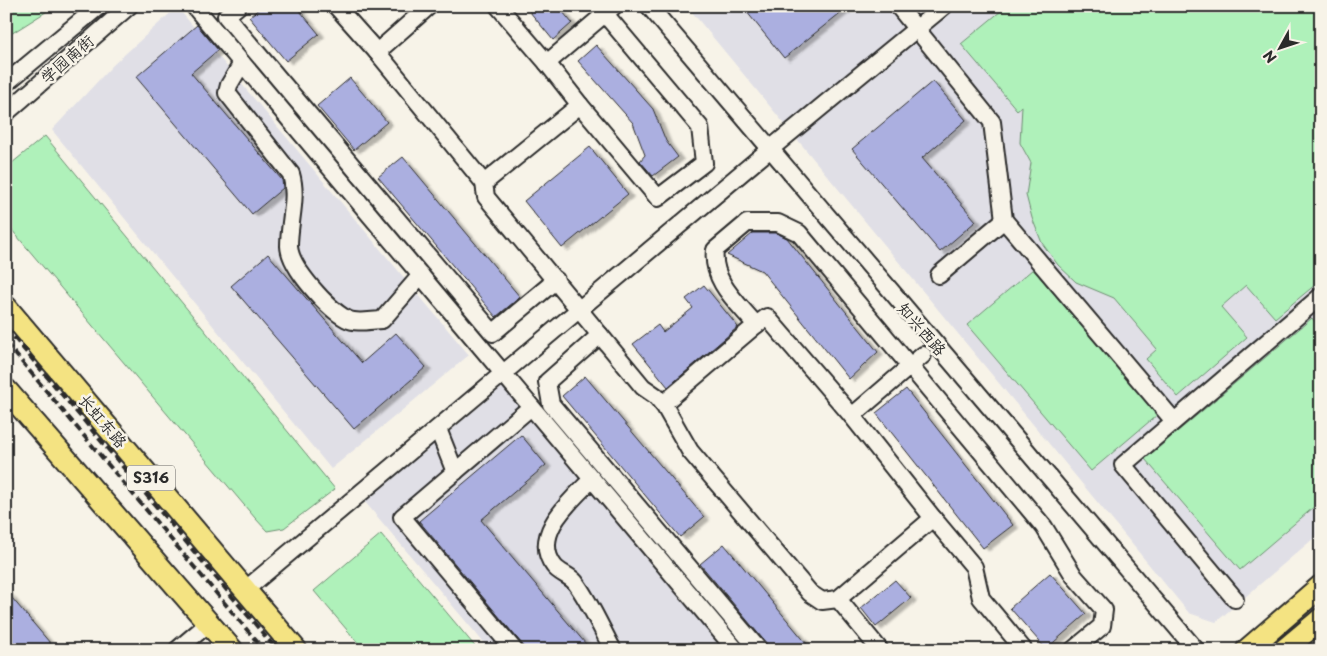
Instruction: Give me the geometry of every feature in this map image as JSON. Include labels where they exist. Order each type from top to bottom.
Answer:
[{"type":"main road","name":"长虹东路","points":[[6,307],[296,650]]},
{"type":"main road","points":[[6,390],[232,650]]},
{"type":"main road","points":[[1247,650],[1321,586]]},
{"type":"main road","points":[[1284,650],[1321,618]]},
{"type":"street","name":"学园南街","points":[[6,83],[99,6]]},
{"type":"street","name":"学园南街","points":[[6,112],[129,6]]},
{"type":"street","points":[[194,6],[736,650]]},
{"type":"street","points":[[238,6],[226,16],[493,333],[556,280]]},
{"type":"street","points":[[336,6],[377,52],[484,183],[486,197],[643,388],[663,404],[690,451],[810,593],[822,601],[838,599],[933,518]]},
{"type":"street","points":[[377,52],[429,6]]},
{"type":"street","points":[[498,6],[547,62],[580,105],[658,198],[704,163],[700,127],[609,9],[547,62]]},
{"type":"street","name":"知兴西路","points":[[649,6],[768,150],[1196,650]]},
{"type":"street","points":[[898,6],[992,122],[1004,220],[1174,421]]},
{"type":"street","points":[[245,590],[768,150],[944,6]]},
{"type":"street","points":[[242,63],[229,85],[227,93],[291,174],[294,185],[289,248],[292,262],[329,307],[349,321],[382,320],[421,275]]},
{"type":"street","points":[[484,183],[580,105]]},
{"type":"street","points":[[940,275],[1004,220]]},
{"type":"street","points":[[756,325],[719,280],[713,263],[715,250],[747,223],[778,223],[798,233],[1044,527],[1074,576],[1104,610],[1102,626],[1073,650]]},
{"type":"street","points":[[1235,599],[1123,465],[1321,296]]},
{"type":"street","points":[[663,404],[767,317],[852,416],[974,567],[981,598],[1024,650]]},
{"type":"street","points":[[600,335],[547,382],[551,404],[759,650]]},
{"type":"street","points":[[852,416],[923,355]]},
{"type":"street","points":[[514,650],[402,517],[531,407]]},
{"type":"street","points":[[438,429],[455,472]]},
{"type":"street","points":[[592,479],[567,504],[549,529],[546,552],[554,567],[574,581],[613,650]]},
{"type":"street","points":[[838,599],[880,650]]},
{"type":"street","points":[[177,650],[209,623]]},
{"type":"shaded area","points":[[687,6],[1321,6],[1321,532],[1216,622],[1189,613]]},
{"type":"shaded area","points":[[177,7],[469,355],[331,469],[52,130],[113,65]]},
{"type":"shaded area","points":[[513,378],[738,650],[490,650],[365,502]]},
{"type":"green space","points":[[6,6],[47,6],[49,10],[6,37]]},
{"type":"green space","points":[[1007,6],[1321,6],[1321,280],[1275,318],[1246,285],[1221,307],[1247,337],[1178,397],[1146,359],[1157,349],[1114,298],[1076,282],[1058,265],[1042,243],[1032,218],[1026,195],[1031,163],[1020,143],[1022,106],[1017,110],[961,44]]},
{"type":"green space","points":[[45,136],[335,489],[284,528],[267,531],[255,518],[6,223],[6,168]]},
{"type":"green space","points":[[1033,269],[1157,415],[1091,471],[967,325]]},
{"type":"green space","points":[[1312,318],[1321,329],[1321,501],[1240,570],[1145,459]]},
{"type":"green space","points":[[381,534],[478,650],[364,650],[314,591]]},
{"type":"building","points":[[262,6],[296,6],[319,34],[286,61],[249,17]]},
{"type":"building","points":[[525,6],[558,6],[572,23],[553,40]]},
{"type":"building","points":[[742,6],[849,6],[784,58]]},
{"type":"building","points":[[197,25],[218,50],[191,73],[282,180],[283,188],[252,214],[136,77]]},
{"type":"building","points":[[596,45],[653,109],[666,141],[678,157],[653,176],[640,161],[645,155],[633,123],[578,61]]},
{"type":"building","points":[[350,78],[387,122],[354,150],[317,106]]},
{"type":"building","points":[[933,81],[966,120],[922,158],[976,221],[940,252],[852,149]]},
{"type":"building","points":[[590,147],[628,194],[562,248],[524,201]]},
{"type":"building","points":[[403,157],[520,297],[496,317],[378,177]]},
{"type":"building","points":[[753,233],[776,233],[787,238],[878,352],[849,379],[762,271],[727,255]]},
{"type":"building","points":[[268,254],[362,363],[396,333],[426,367],[354,429],[231,286]]},
{"type":"building","points":[[704,285],[738,327],[668,387],[633,344],[658,325],[663,332],[693,308],[686,299]]},
{"type":"building","points":[[585,376],[704,517],[680,537],[562,396]]},
{"type":"building","points":[[906,389],[1013,525],[983,548],[876,413]]},
{"type":"building","points":[[521,435],[546,465],[481,520],[591,650],[527,650],[419,521]]},
{"type":"building","points":[[724,544],[812,650],[772,650],[700,564]]},
{"type":"building","points":[[1050,573],[1086,614],[1046,649],[1010,608]]},
{"type":"building","points":[[895,580],[911,598],[876,627],[861,608]]},
{"type":"building","points":[[6,591],[56,650],[6,650]]},
{"type":"railway","points":[[6,328],[277,650]]},
{"type":"railway","points":[[6,343],[264,650]]}]
